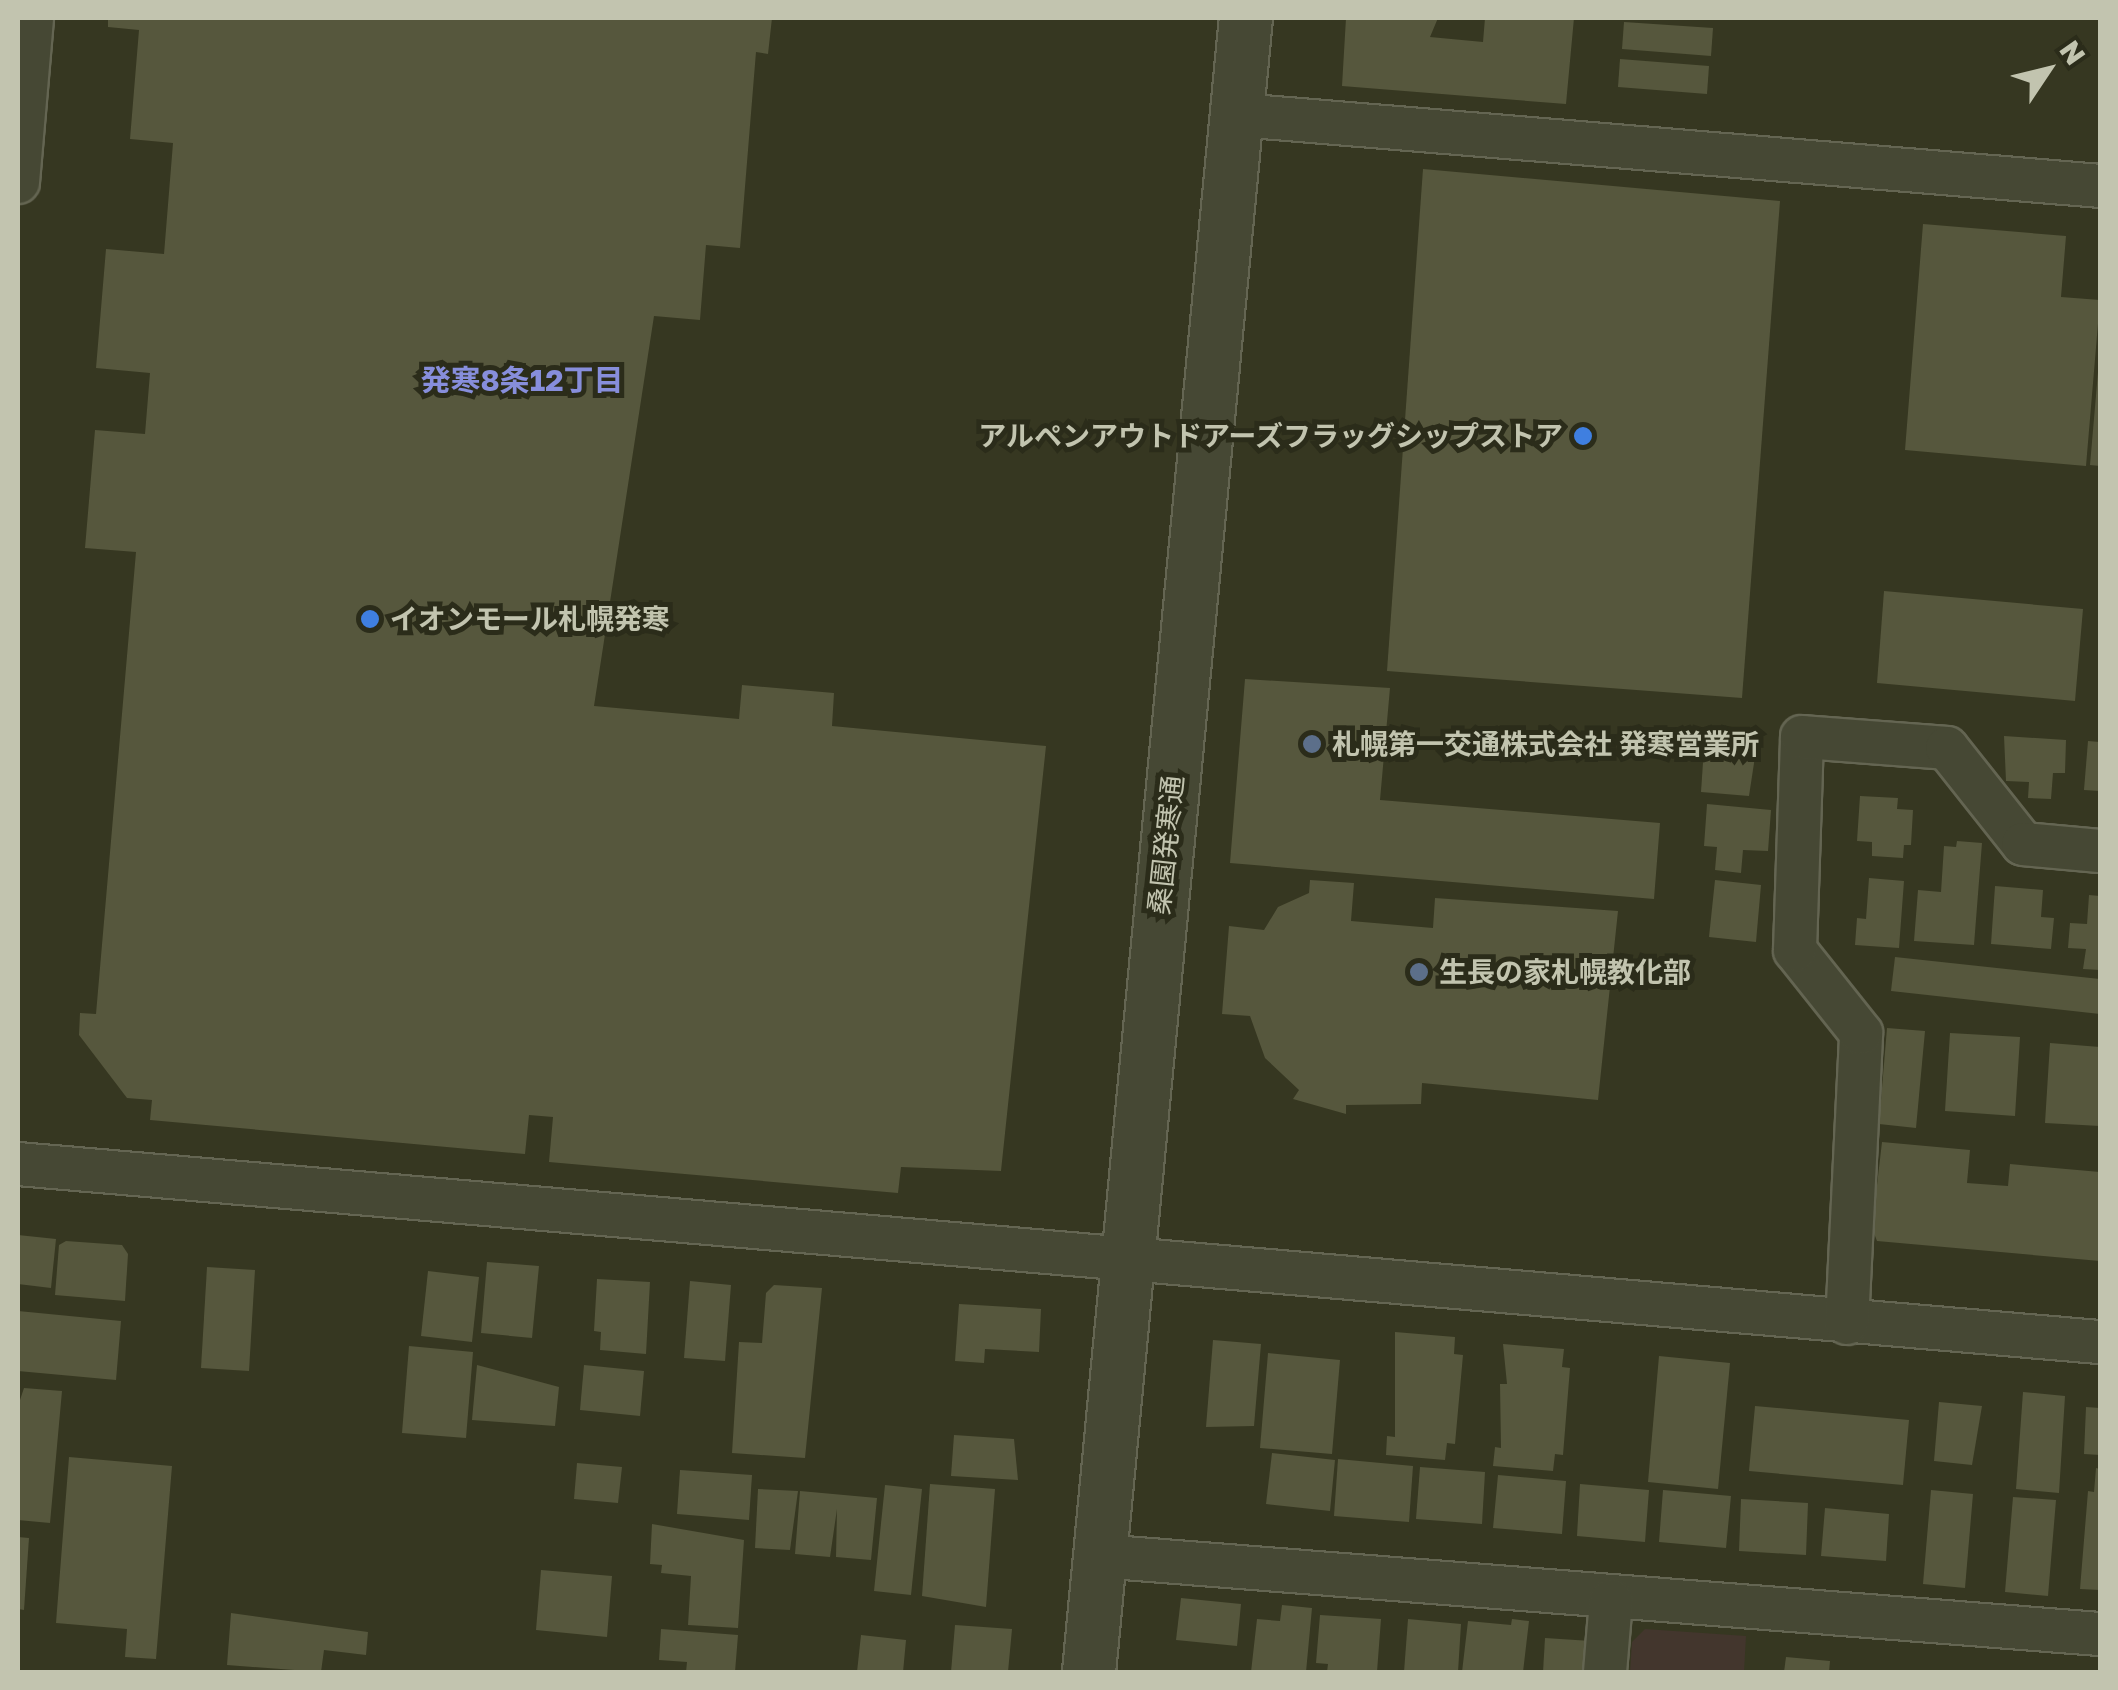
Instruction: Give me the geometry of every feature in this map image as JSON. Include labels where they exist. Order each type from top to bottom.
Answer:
[{"type":"street","points":[[18,182],[32,18]]},
{"type":"street","name":"桑園発寒通","points":[[1089,1672],[1240,114],[1246,18]]},
{"type":"street","points":[[1240,114],[2100,186]]},
{"type":"street","points":[[1847,1322],[1861,1033],[1794,950],[1802,737],[1947,748],[2023,844],[2100,851]]},
{"type":"street","points":[[18,1164],[2100,1342]]},
{"type":"street","points":[[1099,1556],[1611,1600],[2100,1634]]},
{"type":"street","points":[[1606,1672],[1611,1600]]},
{"type":"shaded area","points":[[1645,1629],[1746,1636],[1744,1672],[1630,1672],[1632,1642]]},
{"type":"building","name":"イオンモール札幌発寒","points":[[108,18],[772,18],[768,54],[756,52],[740,248],[706,245],[700,320],[654,316],[594,706],[739,719],[742,685],[834,693],[832,726],[1046,746],[1001,1171],[901,1167],[898,1193],[549,1162],[553,1117],[529,1115],[525,1154],[150,1120],[152,1100],[127,1098],[79,1035],[80,1013],[96,1014],[136,552],[85,548],[95,430],[145,434],[150,373],[96,368],[106,249],[164,254],[173,143],[130,139],[139,30],[108,27]]},
{"type":"building","points":[[1346,18],[1438,18],[1430,37],[1483,42],[1485,18],[1574,18],[1566,104],[1342,86]]},
{"type":"building","points":[[1624,22],[1713,28],[1711,56],[1622,49]]},
{"type":"building","points":[[1620,59],[1709,66],[1707,94],[1618,87]]},
{"type":"building","name":"アルペンアウトドアーズフラッグシップストア","points":[[1423,169],[1780,201],[1742,698],[1387,671]]},
{"type":"building","points":[[1923,224],[2066,236],[2061,297],[2100,300],[2086,466],[1905,450]]},
{"type":"building","points":[[2100,372],[2100,466],[2090,465]]},
{"type":"building","points":[[1884,591],[2083,609],[2075,701],[1877,683]]},
{"type":"building","name":"札幌第一交通株式会社 発寒営業所","points":[[1245,679],[1390,688],[1380,800],[1660,823],[1654,899],[1230,863]]},
{"type":"building","points":[[1705,733],[1758,737],[1749,796],[1701,792]]},
{"type":"building","points":[[2004,736],[2066,740],[2065,773],[2053,773],[2051,799],[2028,798],[2029,782],[2006,781]]},
{"type":"building","points":[[2088,741],[2100,742],[2100,791],[2084,790]]},
{"type":"building","points":[[1860,796],[1898,798],[1897,809],[1913,810],[1911,845],[1904,845],[1903,858],[1872,856],[1872,842],[1857,841]]},
{"type":"building","points":[[1707,804],[1771,810],[1768,851],[1743,850],[1741,873],[1715,870],[1717,847],[1704,846]]},
{"type":"building","points":[[1957,841],[1982,843],[1974,945],[1914,941],[1918,890],[1941,892],[1944,846],[1956,847]]},
{"type":"building","points":[[1869,878],[1904,881],[1899,948],[1855,945],[1857,918],[1866,919]]},
{"type":"building","name":"生長の家札幌教化部","points":[[1310,880],[1354,883],[1351,921],[1433,928],[1435,898],[1618,911],[1598,1100],[1422,1083],[1421,1104],[1346,1105],[1346,1114],[1293,1099],[1299,1090],[1265,1058],[1250,1016],[1222,1014],[1229,926],[1264,930],[1278,907],[1309,893]]},
{"type":"building","points":[[1715,880],[1761,885],[1756,942],[1709,937]]},
{"type":"building","points":[[1995,886],[2043,890],[2041,917],[2054,918],[2051,949],[1991,944]]},
{"type":"building","points":[[2089,895],[2100,896],[2100,970],[2083,969],[2086,949],[2068,948],[2070,923],[2087,924]]},
{"type":"building","points":[[1895,957],[2100,979],[2100,1014],[1891,991]]},
{"type":"building","points":[[1887,1028],[1925,1031],[1916,1128],[1879,1124]]},
{"type":"building","points":[[1950,1033],[2020,1037],[2015,1116],[1945,1111]]},
{"type":"building","points":[[2050,1043],[2100,1047],[2100,1126],[2045,1123]]},
{"type":"building","points":[[1882,1142],[1970,1150],[1967,1183],[2008,1186],[2010,1164],[2100,1172],[2100,1261],[1877,1241],[1872,1228]]},
{"type":"building","points":[[18,1235],[56,1239],[51,1288],[18,1284]]},
{"type":"building","points":[[66,1241],[122,1245],[128,1254],[125,1301],[55,1295],[59,1245]]},
{"type":"building","points":[[487,1262],[539,1266],[532,1338],[481,1333]]},
{"type":"building","points":[[207,1267],[255,1270],[249,1371],[201,1368]]},
{"type":"building","points":[[428,1271],[479,1277],[472,1342],[421,1336]]},
{"type":"building","points":[[597,1279],[650,1282],[646,1354],[600,1350],[601,1332],[594,1331]]},
{"type":"building","points":[[690,1281],[731,1285],[725,1361],[684,1358]]},
{"type":"building","points":[[774,1285],[822,1288],[805,1458],[732,1453],[739,1342],[762,1343],[766,1293]]},
{"type":"building","points":[[959,1304],[1041,1309],[1039,1352],[985,1349],[984,1363],[955,1361]]},
{"type":"building","points":[[18,1311],[121,1321],[116,1380],[18,1371]]},
{"type":"building","points":[[1395,1332],[1455,1337],[1454,1354],[1463,1355],[1455,1444],[1447,1443],[1445,1460],[1386,1455],[1387,1436],[1395,1437]]},
{"type":"building","points":[[1213,1340],[1261,1344],[1254,1426],[1206,1427]]},
{"type":"building","points":[[1503,1344],[1564,1349],[1562,1367],[1570,1368],[1563,1455],[1555,1454],[1553,1471],[1493,1466],[1495,1447],[1501,1448],[1500,1384],[1507,1384]]},
{"type":"building","points":[[409,1346],[473,1352],[466,1438],[402,1433]]},
{"type":"building","points":[[1268,1353],[1340,1360],[1332,1454],[1260,1448]]},
{"type":"building","points":[[1659,1356],[1730,1363],[1718,1489],[1648,1482]]},
{"type":"building","points":[[477,1365],[559,1387],[555,1426],[472,1420]]},
{"type":"building","points":[[584,1365],[644,1371],[640,1416],[580,1410]]},
{"type":"building","points":[[24,1388],[62,1391],[50,1523],[18,1520],[18,1406]]},
{"type":"building","points":[[2023,1392],[2065,1396],[2059,1493],[2016,1489]]},
{"type":"building","points":[[1939,1402],[1982,1406],[1972,1465],[1934,1461]]},
{"type":"building","points":[[1755,1406],[1909,1420],[1903,1485],[1749,1471]]},
{"type":"building","points":[[2086,1407],[2100,1408],[2100,1455],[2084,1454]]},
{"type":"building","points":[[954,1435],[1014,1439],[1018,1480],[951,1476]]},
{"type":"building","points":[[1272,1453],[1335,1460],[1330,1511],[1266,1504]]},
{"type":"building","points":[[69,1457],[172,1466],[156,1659],[125,1657],[127,1629],[56,1623]]},
{"type":"building","points":[[1338,1459],[1413,1466],[1409,1522],[1334,1516]]},
{"type":"building","points":[[577,1463],[622,1467],[618,1503],[574,1499]]},
{"type":"building","points":[[1420,1467],[1485,1472],[1482,1524],[1416,1519]]},
{"type":"building","points":[[2096,1468],[2100,1469],[2100,1590],[2080,1589],[2088,1491],[2094,1492]]},
{"type":"building","points":[[680,1470],[752,1475],[749,1520],[677,1514]]},
{"type":"building","points":[[1498,1475],[1566,1481],[1562,1534],[1493,1528]]},
{"type":"building","points":[[930,1484],[995,1489],[986,1607],[922,1596]]},
{"type":"building","points":[[1580,1484],[1649,1490],[1645,1542],[1577,1536]]},
{"type":"building","points":[[885,1485],[922,1489],[911,1595],[874,1591]]},
{"type":"building","points":[[758,1489],[798,1491],[790,1550],[755,1548]]},
{"type":"building","points":[[1663,1490],[1731,1496],[1726,1548],[1659,1542]]},
{"type":"building","points":[[1931,1490],[1973,1494],[1965,1588],[1923,1584]]},
{"type":"building","points":[[800,1491],[877,1498],[871,1560],[836,1557],[837,1509],[830,1557],[795,1554]]},
{"type":"building","points":[[2013,1497],[2056,1500],[2048,1596],[2005,1592]]},
{"type":"building","points":[[1741,1499],[1808,1503],[1806,1555],[1739,1551]]},
{"type":"building","points":[[1825,1508],[1889,1514],[1886,1561],[1821,1556]]},
{"type":"building","points":[[652,1524],[744,1540],[738,1628],[688,1625],[691,1576],[661,1573],[662,1565],[650,1564]]},
{"type":"building","points":[[18,1537],[29,1538],[24,1610],[18,1609]]},
{"type":"building","points":[[541,1570],[612,1576],[607,1637],[536,1630]]},
{"type":"building","points":[[1181,1598],[1241,1604],[1237,1646],[1176,1640]]},
{"type":"building","points":[[1282,1605],[1312,1608],[1306,1672],[1251,1672],[1257,1619],[1280,1621]]},
{"type":"building","points":[[231,1613],[368,1632],[366,1655],[324,1650],[321,1672],[227,1665]]},
{"type":"building","points":[[1320,1615],[1381,1619],[1377,1672],[1327,1672],[1328,1664],[1316,1663]]},
{"type":"building","points":[[1408,1619],[1461,1624],[1458,1672],[1404,1672]]},
{"type":"building","points":[[1512,1619],[1529,1621],[1523,1672],[1462,1672],[1468,1621],[1511,1625]]},
{"type":"building","points":[[955,1625],[1012,1629],[1008,1672],[951,1672]]},
{"type":"building","points":[[661,1629],[738,1635],[735,1672],[686,1672],[687,1662],[659,1660]]},
{"type":"building","points":[[861,1635],[906,1640],[903,1672],[857,1672]]},
{"type":"building","points":[[1545,1638],[1591,1641],[1589,1672],[1543,1672]]},
{"type":"building","points":[[1786,1657],[1830,1661],[1829,1672],[1784,1672]]},
{"type":"place","name":"アルペンアウトドアーズフラッグシップストア","points":[[1583,436]]},
{"type":"place","name":"イオンモール札幌発寒","points":[[370,619]]},
{"type":"place","name":"札幌第一交通株式会社 発寒営業所","points":[[1312,744]]},
{"type":"place","name":"生長の家札幌教化部","points":[[1419,972]]},
{"type":"district","name":"発寒8条12丁目","points":[[522,380]]}]
